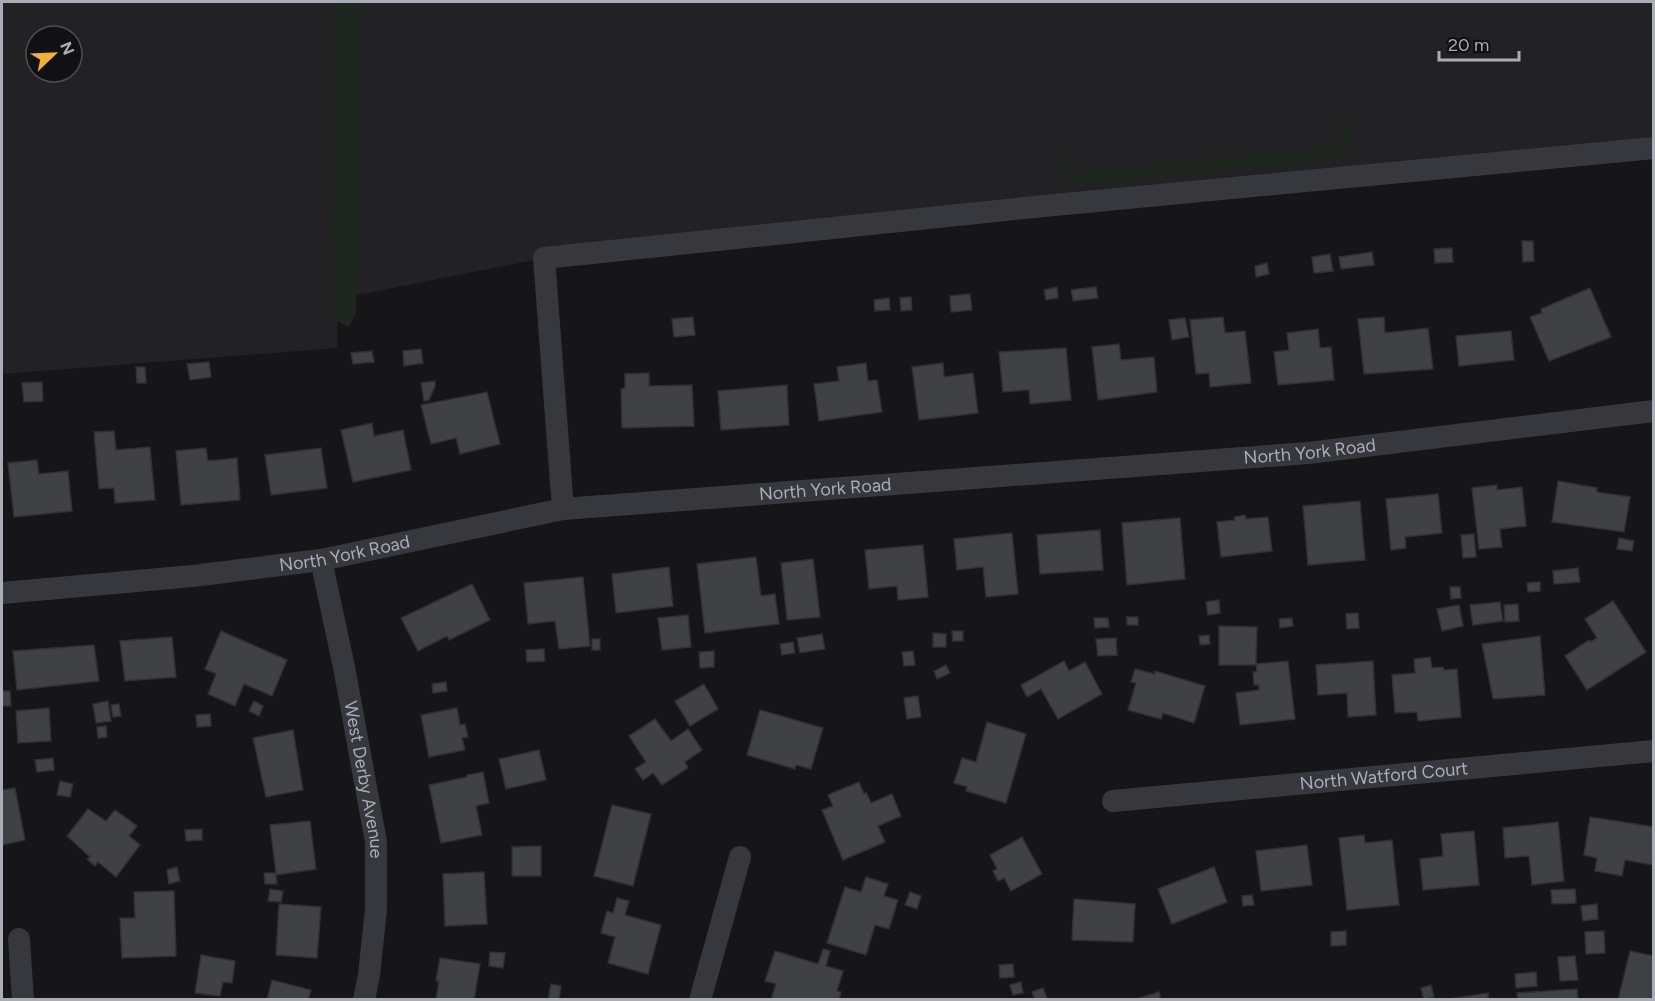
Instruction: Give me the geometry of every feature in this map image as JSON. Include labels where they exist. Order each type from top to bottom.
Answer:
[{"type":"street","points":[[563,509],[544,258],[1079,202],[1653,148]]},
{"type":"street","name":"North York Road","points":[[2,593],[193,576],[321,560],[563,509],[1308,453],[1653,411]]},
{"type":"street","name":"West Derby Avenue","points":[[321,560],[344,667],[376,842],[376,909],[364,999]]},
{"type":"street","name":"North Watford Court","points":[[1113,801],[1653,751]]},
{"type":"street","points":[[700,999],[740,857]]},
{"type":"street","points":[[19,939],[23,999]]},
{"type":"shaded area","points":[[2,2],[1653,2],[1653,146],[544,258],[338,299],[337,348],[2,374]]},
{"type":"shaded area","points":[[335,2],[361,2],[356,314],[348,327],[334,319],[331,240]]},
{"type":"shaded area","points":[[1345,121],[1350,122],[1351,125],[1350,147],[1346,155],[1336,160],[1073,186],[1063,181],[1057,168],[1056,152],[1060,148],[1063,151],[1065,173],[1346,146],[1343,126]]},
{"type":"building","points":[[1522,241],[1533,241],[1534,261],[1523,262]]},
{"type":"building","points":[[1452,248],[1453,262],[1435,263],[1434,249]]},
{"type":"building","points":[[1372,252],[1374,265],[1341,269],[1339,257]]},
{"type":"building","points":[[1330,254],[1333,271],[1314,273],[1312,257]]},
{"type":"building","points":[[1267,263],[1269,274],[1256,277],[1255,266]]},
{"type":"building","points":[[1057,287],[1058,298],[1046,300],[1044,290]]},
{"type":"building","points":[[1096,287],[1098,298],[1073,301],[1071,290]]},
{"type":"building","points":[[1590,288],[1611,337],[1549,361],[1530,317],[1542,313],[1541,309]]},
{"type":"building","points":[[970,294],[972,310],[951,312],[950,296]]},
{"type":"building","points":[[911,297],[912,310],[901,311],[900,298]]},
{"type":"building","points":[[889,298],[890,310],[875,311],[874,300]]},
{"type":"building","points":[[693,317],[695,335],[674,337],[672,319]]},
{"type":"building","points":[[1223,317],[1225,333],[1245,331],[1251,383],[1210,387],[1209,373],[1196,374],[1190,320]]},
{"type":"building","points":[[1384,317],[1385,333],[1428,328],[1433,369],[1364,374],[1358,319]]},
{"type":"building","points":[[1185,318],[1189,337],[1172,340],[1169,320]]},
{"type":"building","points":[[1318,329],[1320,348],[1331,347],[1334,380],[1278,385],[1274,352],[1289,350],[1287,333]]},
{"type":"building","points":[[1511,331],[1514,360],[1459,366],[1456,336]]},
{"type":"building","points":[[1119,344],[1121,360],[1154,357],[1157,392],[1098,400],[1092,347]]},
{"type":"building","points":[[1066,348],[1071,400],[1030,404],[1029,390],[1003,392],[999,352]]},
{"type":"building","points":[[421,349],[423,363],[404,366],[403,351]]},
{"type":"building","points":[[372,351],[374,362],[353,364],[351,353]]},
{"type":"building","points":[[209,362],[211,377],[190,380],[187,364]]},
{"type":"building","points":[[866,363],[868,381],[877,380],[882,412],[819,421],[814,384],[839,381],[837,367]]},
{"type":"building","points":[[943,363],[944,377],[973,373],[978,413],[919,420],[912,367]]},
{"type":"building","points":[[136,367],[145,367],[146,383],[137,383]]},
{"type":"building","points":[[649,373],[649,386],[692,385],[694,426],[622,428],[621,389],[625,388],[625,374]]},
{"type":"building","points":[[435,381],[429,400],[424,401],[421,383]]},
{"type":"building","points":[[42,382],[43,401],[24,402],[22,383]]},
{"type":"building","points":[[787,385],[789,425],[721,430],[718,391]]},
{"type":"building","points":[[487,392],[500,444],[460,454],[456,438],[431,444],[421,405]]},
{"type":"building","points":[[372,423],[374,436],[403,430],[411,470],[353,482],[341,430]]},
{"type":"building","points":[[114,431],[116,450],[150,447],[155,500],[115,503],[114,488],[99,489],[94,432]]},
{"type":"building","points":[[206,448],[208,461],[237,458],[240,500],[181,505],[176,451]]},
{"type":"building","points":[[321,448],[327,488],[271,495],[265,455]]},
{"type":"building","points":[[37,460],[39,474],[68,471],[72,511],[14,517],[8,463]]},
{"type":"building","points":[[1558,481],[1597,488],[1597,492],[1630,497],[1624,532],[1552,522]]},
{"type":"building","points":[[1497,485],[1497,490],[1522,487],[1526,526],[1500,529],[1502,547],[1479,549],[1472,488]]},
{"type":"building","points":[[1438,494],[1442,533],[1405,537],[1406,548],[1391,550],[1386,499]]},
{"type":"building","points":[[1360,501],[1365,560],[1308,565],[1303,506]]},
{"type":"building","points":[[1245,515],[1246,519],[1268,517],[1272,551],[1221,557],[1217,522],[1235,520],[1234,517]]},
{"type":"building","points":[[1180,518],[1185,579],[1127,585],[1122,523]]},
{"type":"building","points":[[1100,530],[1103,570],[1040,574],[1037,535]]},
{"type":"building","points":[[1012,533],[1018,594],[986,597],[983,567],[957,570],[954,539]]},
{"type":"building","points":[[1474,534],[1476,557],[1463,558],[1461,535]]},
{"type":"building","points":[[1619,538],[1634,541],[1632,551],[1617,549]]},
{"type":"building","points":[[923,545],[928,597],[898,600],[897,586],[869,589],[865,550]]},
{"type":"building","points":[[756,557],[761,596],[775,594],[779,624],[705,633],[697,564]]},
{"type":"building","points":[[813,559],[820,617],[787,620],[781,563]]},
{"type":"building","points":[[669,567],[673,606],[616,613],[612,574]]},
{"type":"building","points":[[1578,568],[1580,582],[1554,584],[1553,571]]},
{"type":"building","points":[[583,577],[590,646],[559,649],[555,621],[528,624],[524,583]]},
{"type":"building","points":[[1540,582],[1540,591],[1528,592],[1527,583]]},
{"type":"building","points":[[472,584],[490,620],[449,640],[447,636],[418,651],[401,618]]},
{"type":"building","points":[[1450,587],[1460,587],[1461,598],[1451,599]]},
{"type":"building","points":[[1219,600],[1220,613],[1208,615],[1206,602]]},
{"type":"building","points":[[1613,601],[1646,652],[1587,690],[1565,656],[1589,640],[1590,642],[1597,638],[1585,619]]},
{"type":"building","points":[[1500,602],[1503,621],[1473,625],[1470,605]]},
{"type":"building","points":[[1518,604],[1519,621],[1505,622],[1504,605]]},
{"type":"building","points":[[1459,605],[1463,626],[1442,631],[1437,609]]},
{"type":"building","points":[[1358,613],[1359,628],[1347,629],[1346,614]]},
{"type":"building","points":[[688,615],[691,647],[662,650],[658,618]]},
{"type":"building","points":[[1127,617],[1138,617],[1138,625],[1127,625]]},
{"type":"building","points":[[1094,618],[1108,618],[1109,627],[1095,628]]},
{"type":"building","points":[[1292,618],[1293,626],[1280,628],[1279,619]]},
{"type":"building","points":[[1219,626],[1257,627],[1256,665],[1219,665]]},
{"type":"building","points":[[221,631],[287,660],[272,696],[244,684],[235,706],[208,694],[216,674],[205,669]]},
{"type":"building","points":[[952,631],[963,631],[963,641],[953,641]]},
{"type":"building","points":[[933,633],[946,634],[946,647],[933,647]]},
{"type":"building","points":[[822,634],[825,649],[800,653],[797,638]]},
{"type":"building","points":[[1209,635],[1210,644],[1200,645],[1199,636]]},
{"type":"building","points":[[1540,636],[1545,695],[1493,699],[1482,644]]},
{"type":"building","points":[[172,637],[176,677],[125,681],[120,641]]},
{"type":"building","points":[[1116,638],[1117,655],[1098,656],[1096,639]]},
{"type":"building","points":[[592,639],[600,639],[600,650],[592,650]]},
{"type":"building","points":[[793,642],[795,653],[782,655],[780,644]]},
{"type":"building","points":[[94,645],[99,681],[17,690],[13,651]]},
{"type":"building","points":[[544,649],[545,661],[527,662],[526,650]]},
{"type":"building","points":[[714,651],[714,667],[700,668],[699,652]]},
{"type":"building","points":[[913,651],[915,665],[904,666],[902,652]]},
{"type":"building","points":[[1430,657],[1432,668],[1457,669],[1461,717],[1418,721],[1417,712],[1395,713],[1392,675],[1415,673],[1414,659]]},
{"type":"building","points":[[1064,661],[1069,671],[1085,662],[1102,694],[1058,719],[1041,689],[1027,697],[1021,685]]},
{"type":"building","points":[[1288,661],[1295,719],[1240,725],[1236,693],[1259,690],[1259,685],[1254,685],[1253,672],[1257,672],[1256,664]]},
{"type":"building","points":[[1373,661],[1376,715],[1348,717],[1347,693],[1318,695],[1316,665]]},
{"type":"building","points":[[946,665],[950,673],[937,679],[934,671]]},
{"type":"building","points":[[1135,669],[1155,674],[1155,671],[1205,686],[1194,723],[1163,713],[1161,719],[1128,710],[1136,683],[1131,682]]},
{"type":"building","points":[[446,682],[447,691],[433,693],[432,684]]},
{"type":"building","points":[[704,684],[718,709],[690,726],[675,701]]},
{"type":"building","points":[[2,691],[10,691],[11,706],[2,706]]},
{"type":"building","points":[[918,696],[921,717],[907,719],[904,698]]},
{"type":"building","points":[[108,701],[111,721],[96,723],[93,704]]},
{"type":"building","points":[[254,701],[263,706],[259,716],[249,711]]},
{"type":"building","points":[[119,704],[121,716],[113,717],[111,705]]},
{"type":"building","points":[[49,708],[51,741],[18,743],[16,711]]},
{"type":"building","points":[[457,708],[460,725],[465,724],[468,737],[462,738],[465,750],[429,757],[421,715]]},
{"type":"building","points":[[760,710],[823,728],[811,769],[796,765],[795,769],[747,755]]},
{"type":"building","points":[[210,714],[211,726],[197,727],[196,715]]},
{"type":"building","points":[[655,719],[671,741],[688,729],[702,750],[685,762],[688,768],[662,785],[653,773],[643,780],[635,769],[646,762],[629,736]]},
{"type":"building","points":[[987,722],[1026,734],[1006,803],[966,791],[967,787],[954,783],[962,758],[976,762]]},
{"type":"building","points":[[106,726],[107,737],[98,738],[97,727]]},
{"type":"building","points":[[293,730],[303,790],[266,797],[253,738]]},
{"type":"building","points":[[539,750],[546,780],[506,789],[499,759]]},
{"type":"building","points":[[53,758],[54,770],[37,772],[35,760]]},
{"type":"building","points":[[483,772],[489,803],[476,806],[482,835],[441,843],[429,785]]},
{"type":"building","points":[[60,781],[73,784],[70,797],[57,795]]},
{"type":"building","points":[[859,782],[871,803],[892,794],[901,816],[878,826],[885,842],[843,860],[822,810],[833,806],[828,795]]},
{"type":"building","points":[[15,788],[25,840],[2,845],[2,790]]},
{"type":"building","points":[[612,805],[651,814],[633,886],[594,876]]},
{"type":"building","points":[[88,809],[106,821],[115,810],[137,826],[129,836],[140,845],[116,877],[98,862],[95,866],[87,859],[90,857],[67,836]]},
{"type":"building","points":[[1590,817],[1654,827],[1654,865],[1625,860],[1622,876],[1595,871],[1597,858],[1584,855]]},
{"type":"building","points":[[310,821],[316,869],[276,875],[277,884],[265,884],[264,873],[276,873],[270,825]]},
{"type":"building","points":[[1558,822],[1564,881],[1532,885],[1529,856],[1505,858],[1503,828]]},
{"type":"building","points":[[202,829],[202,840],[186,841],[185,830]]},
{"type":"building","points":[[1474,831],[1479,885],[1423,890],[1420,859],[1443,856],[1441,834]]},
{"type":"building","points":[[1364,835],[1365,843],[1392,840],[1399,905],[1347,910],[1339,838]]},
{"type":"building","points":[[1022,837],[1042,874],[1011,891],[1004,878],[998,881],[993,871],[997,869],[990,855]]},
{"type":"building","points":[[1307,845],[1312,885],[1261,891],[1256,851]]},
{"type":"building","points":[[541,846],[541,876],[512,876],[512,847]]},
{"type":"building","points":[[177,867],[180,881],[169,884],[167,870]]},
{"type":"building","points":[[1214,867],[1227,902],[1172,924],[1158,889]]},
{"type":"building","points":[[484,872],[487,924],[445,926],[443,874]]},
{"type":"building","points":[[866,877],[888,884],[884,896],[898,900],[889,929],[875,925],[866,955],[827,943],[845,887],[861,892]]},
{"type":"building","points":[[270,889],[283,891],[281,902],[268,901]]},
{"type":"building","points":[[1575,889],[1576,903],[1552,904],[1551,890]]},
{"type":"building","points":[[174,891],[176,956],[122,958],[120,918],[135,918],[134,892]]},
{"type":"building","points":[[910,892],[921,896],[917,909],[905,905]]},
{"type":"building","points":[[1252,895],[1254,905],[1243,906],[1242,896]]},
{"type":"building","points":[[617,898],[629,901],[625,915],[661,925],[648,974],[608,963],[615,937],[601,933],[607,911],[613,913]]},
{"type":"building","points":[[1074,899],[1135,904],[1133,942],[1072,940]]},
{"type":"building","points":[[279,904],[321,907],[317,958],[276,955]]},
{"type":"building","points":[[1597,904],[1598,919],[1583,921],[1581,906]]},
{"type":"building","points":[[1346,931],[1346,945],[1331,946],[1331,932]]},
{"type":"building","points":[[1604,931],[1605,953],[1586,954],[1585,932]]},
{"type":"building","points":[[823,949],[830,951],[826,966],[843,971],[837,991],[841,992],[839,1000],[771,1000],[776,984],[765,981],[775,951],[818,964]]},
{"type":"building","points":[[1630,951],[1654,956],[1654,1000],[1618,1000]]},
{"type":"building","points":[[490,952],[505,953],[503,968],[489,966]]},
{"type":"building","points":[[201,955],[235,961],[232,983],[223,982],[220,996],[195,993]]},
{"type":"building","points":[[1575,956],[1578,980],[1560,981],[1558,957]]},
{"type":"building","points":[[440,958],[480,964],[474,1000],[436,1000],[439,981],[436,981]]},
{"type":"building","points":[[1013,964],[1014,977],[1000,978],[999,965]]},
{"type":"building","points":[[1536,972],[1537,986],[1516,988],[1515,974]]},
{"type":"building","points":[[272,980],[311,990],[308,1000],[267,1000]]},
{"type":"building","points":[[1021,982],[1023,993],[1013,995],[1010,985]]},
{"type":"building","points":[[551,984],[561,986],[559,1000],[548,1000]]},
{"type":"building","points":[[1431,985],[1434,997],[1424,1000],[1421,988]]},
{"type":"building","points":[[1043,988],[1047,998],[1035,1000],[1032,992]]},
{"type":"building","points":[[1577,989],[1578,1000],[1518,1000],[1517,993]]},
{"type":"building","points":[[1159,992],[1161,1000],[1133,1000]]},
{"type":"building","points":[[1488,993],[1488,1000],[1442,1000]]}]
